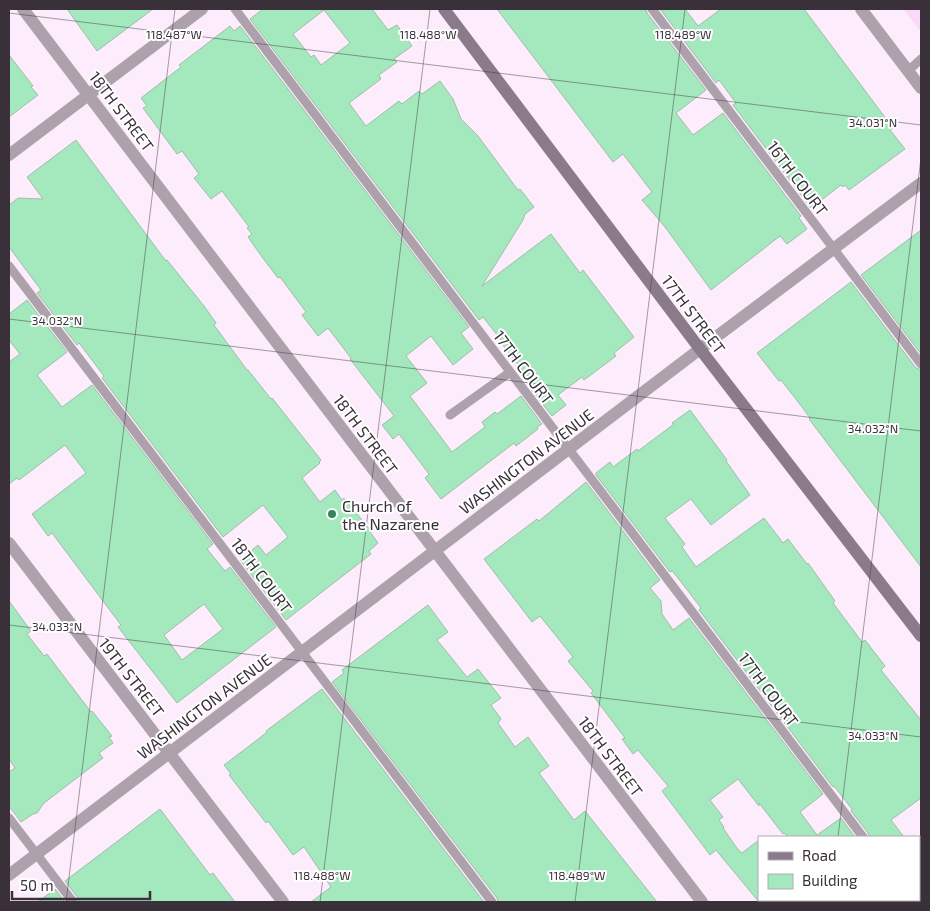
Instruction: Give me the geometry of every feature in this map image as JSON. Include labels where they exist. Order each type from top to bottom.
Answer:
[{"type":"street","name":"18TH STREET","points":[[23,9],[702,902]]},
{"type":"street","points":[[9,154],[202,9]]},
{"type":"street","name":"17TH STREET","points":[[444,9],[700,349],[921,636]]},
{"type":"street","points":[[861,9],[921,88]]},
{"type":"street","name":"WASHINGTON AVENUE","points":[[9,875],[921,183]]},
{"type":"street","name":"19TH STREET","points":[[9,543],[283,902]]},
{"type":"lane","name":"17TH COURT","points":[[235,9],[862,836]]},
{"type":"lane","name":"16TH COURT","points":[[652,9],[921,364]]},
{"type":"lane","points":[[908,70],[921,59]]},
{"type":"lane","name":"18TH COURT","points":[[9,266],[492,902]]},
{"type":"lane","points":[[450,415],[510,373]]},
{"type":"lane","points":[[9,818],[73,902]]},
{"type":"shaded area","points":[[903,9],[921,9],[921,32]]},
{"type":"building","points":[[67,9],[153,9],[97,51]]},
{"type":"building","points":[[263,9],[372,9],[388,30],[397,25],[412,46],[394,59],[397,62],[379,75],[381,79],[349,103],[366,126],[399,101],[402,104],[419,91],[422,94],[440,81],[453,99],[461,119],[478,136],[518,190],[520,189],[534,207],[525,214],[482,286],[551,234],[580,273],[583,270],[634,337],[614,353],[616,356],[584,380],[582,377],[558,395],[566,405],[552,416],[530,388],[525,379],[527,377],[501,340],[483,317],[479,320],[250,19]],"holes":[[[324,10],[350,43],[321,65],[314,55],[311,57],[293,34]]]},
{"type":"building","points":[[497,9],[646,9],[647,13],[706,90],[676,113],[693,135],[723,113],[801,216],[799,218],[807,229],[787,244],[780,236],[711,290],[665,227],[642,200],[652,192],[623,154],[613,162]]},
{"type":"building","points":[[660,9],[685,9],[698,26],[721,9],[804,9],[893,128],[890,130],[905,149],[849,190],[845,185],[843,187],[841,185],[811,208],[733,105],[736,103],[719,80],[716,83]]},
{"type":"building","points":[[230,26],[234,31],[240,26],[469,327],[461,333],[473,349],[453,365],[431,336],[406,356],[427,383],[410,396],[452,452],[485,427],[482,422],[495,412],[497,414],[521,396],[542,424],[516,446],[514,443],[441,499],[425,478],[429,474],[399,434],[393,439],[382,425],[394,416],[351,358],[328,328],[318,336],[302,315],[306,312],[248,237],[252,234],[247,228],[249,227],[222,191],[211,199],[194,178],[199,174],[182,151],[177,154],[143,108],[147,106],[141,98],[181,67],[179,65]]},
{"type":"building","points":[[9,55],[38,95],[9,117]]},
{"type":"building","points":[[76,140],[166,261],[204,306],[216,323],[214,325],[247,370],[272,398],[321,460],[302,478],[320,502],[335,490],[371,531],[378,543],[369,551],[371,554],[286,620],[240,560],[258,545],[266,555],[288,537],[263,505],[223,537],[102,378],[104,376],[79,343],[77,345],[37,293],[41,290],[9,247],[9,205],[18,198],[43,199],[27,177]]},
{"type":"building","points":[[921,230],[921,354],[861,275]]},
{"type":"building","points":[[851,282],[916,368],[921,370],[921,567],[809,419],[802,407],[757,353]]},
{"type":"building","points":[[27,300],[67,352],[37,375],[62,407],[92,385],[213,544],[207,549],[225,571],[230,567],[276,627],[177,703],[118,627],[121,625],[52,533],[48,536],[32,514],[86,473],[65,445],[19,480],[17,478],[9,484],[9,362],[20,354],[9,340],[9,314]],"holes":[[[204,604],[223,629],[182,660],[164,635]]]},
{"type":"building","points":[[690,410],[750,495],[711,525],[691,499],[665,518],[685,544],[682,547],[696,567],[764,518],[783,543],[788,539],[808,563],[835,601],[833,603],[862,642],[865,640],[885,666],[881,670],[921,720],[921,798],[891,820],[903,836],[869,836],[851,811],[852,809],[833,787],[699,610],[701,608],[672,571],[670,572],[596,475],[610,462],[613,467],[637,449],[638,451],[674,424],[672,423]]},
{"type":"building","points":[[586,482],[660,580],[650,588],[661,601],[662,614],[673,630],[689,618],[823,794],[800,812],[817,835],[841,818],[854,836],[787,836],[783,834],[738,779],[710,800],[723,817],[719,820],[739,851],[742,853],[758,841],[758,901],[716,850],[710,855],[662,791],[668,786],[638,750],[633,754],[622,739],[625,738],[591,693],[593,691],[568,661],[573,657],[540,616],[532,622],[484,559],[537,519],[539,521]]},
{"type":"building","points":[[9,601],[31,631],[27,634],[44,656],[47,654],[91,712],[112,736],[109,737],[113,743],[99,753],[103,758],[44,803],[37,813],[21,822],[9,806],[9,772],[15,768],[9,759]]},
{"type":"building","points":[[428,605],[448,632],[437,640],[467,677],[478,669],[501,698],[491,705],[501,719],[498,723],[515,747],[528,737],[549,766],[539,773],[574,820],[585,811],[657,902],[498,902],[497,898],[332,682],[344,673],[342,670]]},
{"type":"building","points":[[322,689],[484,902],[311,902],[331,887],[304,847],[293,855],[268,821],[266,823],[229,775],[231,774],[224,765]]},
{"type":"building","points":[[160,809],[210,875],[213,873],[235,902],[79,902],[65,881]]},
{"type":"building","points":[[55,889],[65,902],[38,902]]},
{"type":"place","name":"Church of the Nazarene","points":[[332,514]]}]
